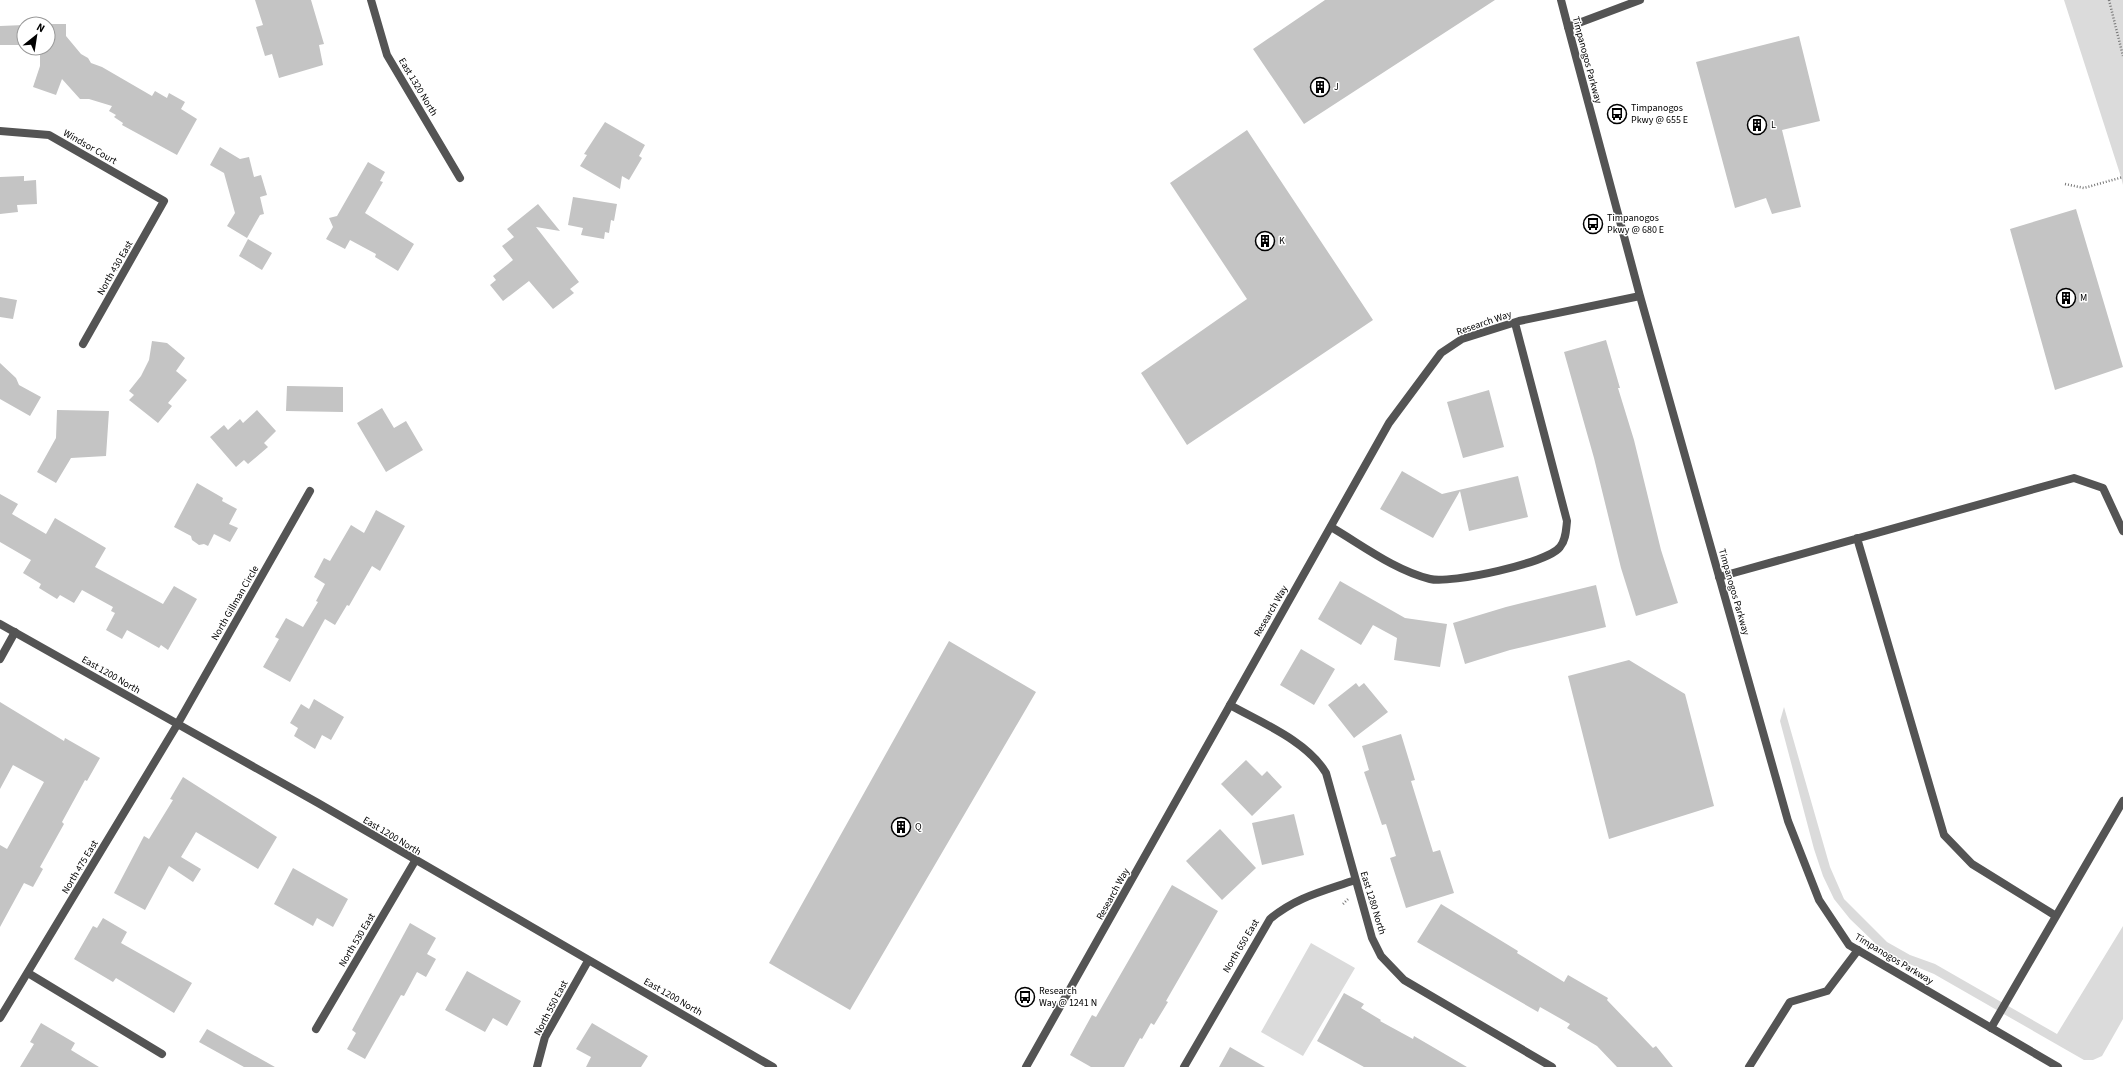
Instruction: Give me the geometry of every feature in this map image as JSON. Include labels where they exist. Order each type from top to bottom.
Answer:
[{"type":"street","name":"East 1320 North","points":[[371,0],[387,55],[460,178]]},
{"type":"street","name":"Timpanogos Parkway","points":[[1561,0],[1640,296],[1788,821],[1819,900],[1849,945],[2058,1067]]},
{"type":"street","points":[[1568,27],[1640,0]]},
{"type":"street","name":"Windsor Court","points":[[0,131],[50,135],[164,202]]},
{"type":"street","name":"North 430 East","points":[[83,344],[164,202]]},
{"type":"street","name":"Research Way","points":[[1026,1067],[1389,423],[1441,353],[1462,339],[1515,323],[1640,296]]},
{"type":"street","points":[[1331,527],[1400,568],[1432,580],[1476,576],[1541,559],[1560,548],[1564,542],[1567,521],[1515,323]]},
{"type":"street","points":[[1719,577],[2074,478],[2102,488],[2123,531]]},
{"type":"street","name":"North Gillman Circle","points":[[177,725],[310,491]]},
{"type":"street","points":[[1857,538],[1944,835],[1972,864],[2056,916]]},
{"type":"street","name":"East 1200 North","points":[[0,624],[318,803],[415,862],[773,1067]]},
{"type":"street","points":[[0,659],[15,632]]},
{"type":"street","name":"East 1280 North","points":[[1230,705],[1306,749],[1319,761],[1326,773],[1372,938],[1380,956],[1392,970],[1428,995],[1552,1067]]},
{"type":"street","name":"North 475 East","points":[[0,1018],[177,725]]},
{"type":"street","points":[[1991,1028],[2123,801]]},
{"type":"street","name":"North 530 East","points":[[316,1029],[415,862]]},
{"type":"street","name":"North 650 East","points":[[1184,1067],[1270,919],[1284,907],[1299,898],[1355,880]]},
{"type":"street","points":[[1749,1067],[1790,1002],[1827,991],[1858,950]]},
{"type":"street","name":"North 550 East","points":[[537,1067],[546,1037],[588,960]]},
{"type":"street","points":[[28,973],[162,1054]]},
{"type":"path","points":[[2109,0],[2123,56]]},
{"type":"path","points":[[2065,184],[2084,188],[2123,176]]},
{"type":"shaded area","points":[[2064,0],[2123,0],[2123,185],[2121,177]]},
{"type":"shaded area","points":[[1784,707],[1830,867],[1844,899],[1887,942],[1910,955],[1935,964],[2057,1034],[2123,926],[2123,1019],[2102,1056],[2093,1060],[2084,1060],[1934,974],[1897,959],[1876,944],[1850,919],[1834,899],[1823,876],[1814,849],[1780,721]]},
{"type":"shaded area","points":[[1311,943],[1355,968],[1303,1056],[1261,1032]]},
{"type":"building","points":[[255,0],[311,0],[324,44],[319,45],[323,65],[279,78],[272,54],[265,56],[256,27],[263,25]]},
{"type":"building","name":"J","points":[[1325,0],[1495,0],[1304,124],[1253,49]]},
{"type":"building","points":[[56,24],[66,24],[66,36],[81,54],[88,58],[91,63],[102,67],[152,96],[155,91],[167,98],[169,93],[185,102],[181,109],[197,119],[177,155],[122,125],[123,123],[114,117],[116,115],[109,111],[112,106],[89,99],[80,99],[62,79],[56,95],[33,87],[40,66],[40,56],[56,56]]},
{"type":"building","points":[[16,25],[16,45],[0,45],[0,26]]},
{"type":"building","name":"L","points":[[1799,36],[1820,121],[1782,130],[1801,207],[1772,214],[1766,198],[1735,208],[1696,62]]},
{"type":"building","points":[[605,122],[645,145],[639,156],[642,158],[629,180],[622,176],[620,189],[580,166],[587,155],[584,154]]},
{"type":"building","name":"K","points":[[1247,130],[1373,320],[1187,445],[1141,373],[1247,299],[1170,183]]},
{"type":"building","points":[[220,147],[240,159],[249,157],[254,177],[261,175],[267,195],[260,197],[264,214],[260,215],[247,238],[227,226],[235,213],[224,173],[210,165]]},
{"type":"building","points":[[368,162],[385,172],[380,181],[383,182],[365,213],[414,244],[398,271],[375,257],[376,254],[350,240],[345,249],[326,239],[333,227],[329,218],[337,216]]},
{"type":"building","points":[[24,176],[24,181],[36,180],[37,204],[17,205],[18,212],[0,214],[0,177]]},
{"type":"building","points":[[573,197],[617,204],[614,221],[611,220],[609,233],[605,232],[604,239],[581,235],[583,228],[568,225]]},
{"type":"building","points":[[538,204],[560,231],[536,227],[579,282],[570,289],[574,293],[553,309],[529,281],[503,301],[490,285],[496,280],[493,276],[513,260],[502,246],[514,237],[507,229]]},
{"type":"building","name":"M","points":[[2076,209],[2123,367],[2055,390],[2010,229]]},
{"type":"building","points":[[248,239],[272,253],[262,270],[239,256]]},
{"type":"building","points":[[0,297],[17,300],[13,319],[0,317]]},
{"type":"building","points":[[1606,340],[1620,388],[1618,388],[1634,440],[1661,550],[1678,603],[1636,616],[1621,568],[1594,458],[1564,352]]},
{"type":"building","points":[[152,341],[167,343],[185,358],[176,371],[187,380],[168,403],[172,406],[158,423],[129,400],[134,395],[129,391],[141,376],[149,360]]},
{"type":"building","points":[[0,363],[16,378],[19,385],[41,397],[30,416],[0,399]]},
{"type":"building","points":[[287,386],[343,387],[343,412],[286,411]]},
{"type":"building","points":[[1489,390],[1504,447],[1463,458],[1447,402]]},
{"type":"building","points":[[382,408],[394,428],[406,421],[423,450],[386,472],[357,423]]},
{"type":"building","points":[[57,410],[109,411],[106,456],[71,458],[56,483],[37,472],[56,438]]},
{"type":"building","points":[[257,410],[276,431],[264,443],[268,447],[248,464],[244,460],[236,467],[210,437],[224,425],[228,430],[240,419],[243,423]]},
{"type":"building","points":[[1402,471],[1442,494],[1518,476],[1528,517],[1469,531],[1460,491],[1433,538],[1380,509]]},
{"type":"building","points":[[197,483],[223,498],[222,501],[237,509],[229,524],[238,528],[230,542],[214,534],[208,546],[204,544],[199,545],[192,540],[191,536],[174,527]]},
{"type":"building","points":[[0,494],[18,504],[12,514],[46,534],[55,518],[106,548],[95,567],[163,604],[174,586],[197,599],[168,650],[161,645],[159,648],[127,630],[122,639],[106,630],[115,613],[111,611],[113,607],[82,590],[74,603],[60,595],[57,599],[39,588],[41,584],[23,573],[31,560],[0,542]]},
{"type":"building","points":[[376,510],[405,526],[380,571],[372,566],[349,606],[347,605],[335,625],[325,619],[290,682],[263,667],[279,639],[275,637],[286,618],[303,627],[318,602],[316,601],[325,584],[314,577],[324,558],[330,561],[351,525],[364,533]]},
{"type":"building","points":[[1340,581],[1405,618],[1447,624],[1440,667],[1394,660],[1397,638],[1373,625],[1361,645],[1318,619]]},
{"type":"building","points":[[1596,585],[1606,627],[1510,650],[1465,664],[1453,623],[1506,607]]},
{"type":"building","name":"Q","points":[[949,641],[1036,692],[850,1010],[769,963]]},
{"type":"building","points":[[1301,649],[1335,669],[1314,705],[1280,685]]},
{"type":"building","points":[[1629,660],[1685,694],[1714,806],[1609,839],[1568,676]]},
{"type":"building","points":[[1356,683],[1359,687],[1364,683],[1388,712],[1354,738],[1328,705]]},
{"type":"building","points":[[314,699],[344,717],[331,740],[322,735],[315,749],[294,736],[298,728],[290,723],[301,704],[309,709]]},
{"type":"building","points":[[0,702],[64,741],[65,738],[100,758],[87,781],[85,780],[62,822],[64,824],[40,867],[43,869],[33,887],[24,883],[0,927],[0,845],[7,849],[44,782],[13,765],[0,789]]},
{"type":"building","points":[[1401,734],[1415,780],[1411,781],[1433,852],[1440,850],[1454,893],[1406,908],[1390,858],[1396,856],[1386,824],[1382,825],[1364,772],[1369,770],[1362,746]]},
{"type":"building","points":[[1246,760],[1262,776],[1267,771],[1282,787],[1252,816],[1221,784]]},
{"type":"building","points":[[183,777],[277,837],[258,869],[196,832],[181,857],[201,869],[193,882],[169,866],[145,910],[114,893],[144,836],[149,839],[173,800],[170,799]]},
{"type":"building","points":[[1294,814],[1304,855],[1262,865],[1252,823]]},
{"type":"building","points":[[1220,829],[1256,868],[1222,900],[1186,861]]},
{"type":"building","points":[[293,868],[348,899],[333,927],[317,918],[313,926],[274,904]]},
{"type":"building","points":[[1172,885],[1218,911],[1166,1001],[1168,1002],[1154,1025],[1151,1023],[1142,1039],[1140,1038],[1124,1067],[1091,1067],[1070,1055],[1092,1015],[1096,1017]]},
{"type":"building","points":[[1441,904],[1518,951],[1517,953],[1564,982],[1568,975],[1608,998],[1607,1000],[1653,1048],[1656,1046],[1673,1067],[1617,1067],[1597,1046],[1567,1028],[1570,1024],[1540,1007],[1538,1012],[1417,942]]},
{"type":"building","points":[[103,918],[127,932],[121,943],[192,983],[174,1013],[116,978],[113,982],[74,959],[93,926],[97,928]]},
{"type":"building","points":[[410,923],[436,938],[427,954],[436,959],[426,977],[417,972],[404,996],[401,995],[365,1059],[347,1049],[356,1033],[352,1030]]},
{"type":"building","points":[[467,971],[521,1001],[507,1026],[493,1018],[485,1032],[445,1010]]},
{"type":"building","points":[[1344,993],[1364,1004],[1361,1008],[1381,1020],[1380,1021],[1413,1039],[1414,1036],[1467,1067],[1364,1067],[1317,1041]]},
{"type":"building","points":[[41,1023],[75,1043],[71,1050],[99,1067],[20,1067],[34,1044],[30,1042]]},
{"type":"building","points":[[592,1023],[648,1056],[641,1067],[586,1067],[591,1057],[576,1049]]},
{"type":"building","points":[[207,1029],[275,1067],[244,1067],[199,1042]]},
{"type":"building","points":[[1230,1047],[1265,1067],[1219,1067]]},
{"type":"place","name":"J","points":[[1320,87]]},
{"type":"place","name":"Timpanogos Pkwy @ 655 E","points":[[1617,114]]},
{"type":"place","name":"L","points":[[1757,125]]},
{"type":"place","name":"Timpanogos Pkwy @ 680 E","points":[[1593,224]]},
{"type":"place","name":"K","points":[[1265,241]]},
{"type":"place","name":"M","points":[[2066,298]]},
{"type":"place","name":"Q","points":[[901,827]]},
{"type":"place","name":"Research Way @ 1241 N","points":[[1025,997]]}]
